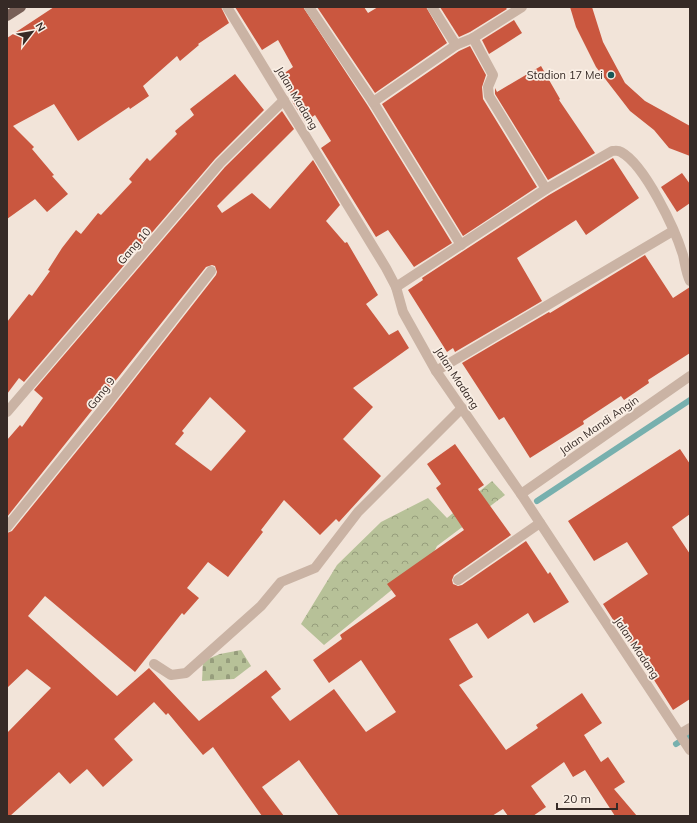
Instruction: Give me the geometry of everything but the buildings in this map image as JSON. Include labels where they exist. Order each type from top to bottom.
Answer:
[{"type":"main road","points":[[7,16],[21,7]]},
{"type":"street","name":"Jalan Madang","points":[[227,7],[386,268],[396,287],[403,312],[436,371],[522,494],[690,750]]},
{"type":"street","points":[[309,7],[373,102],[461,245]]},
{"type":"street","points":[[432,7],[456,45]]},
{"type":"street","points":[[373,102],[456,45],[473,38],[522,7]]},
{"type":"street","points":[[473,38],[493,75],[488,87],[489,96],[546,189]]},
{"type":"street","name":"Gang 10","points":[[7,412],[220,163],[284,100]]},
{"type":"street","points":[[396,287],[546,189],[603,154],[612,151],[620,151],[630,159],[648,180],[673,231],[682,254],[690,282]]},
{"type":"street","points":[[436,371],[673,231]]},
{"type":"street","name":"Gang 9","points":[[7,527],[102,411],[211,271]]},
{"type":"street","name":"Jalan Mandi Angin","points":[[522,494],[690,376]]},
{"type":"street","points":[[154,664],[171,675],[186,672],[261,606],[281,582],[315,568],[358,512],[462,408]]},
{"type":"street","points":[[458,580],[540,523]]},
{"type":"street","points":[[680,734],[690,728]]},
{"type":"green space","points":[[492,481],[505,495],[437,546],[431,558],[324,645],[301,624],[337,565],[381,522],[428,498],[447,518]]},
{"type":"green space","points":[[241,650],[251,666],[234,679],[202,681],[203,661],[220,654]]},
{"type":"waterway","points":[[537,501],[690,400]]},
{"type":"waterway","points":[[676,744],[690,735]]},
{"type":"place","name":"Stadion 17 Mei","points":[[611,75]]}]
